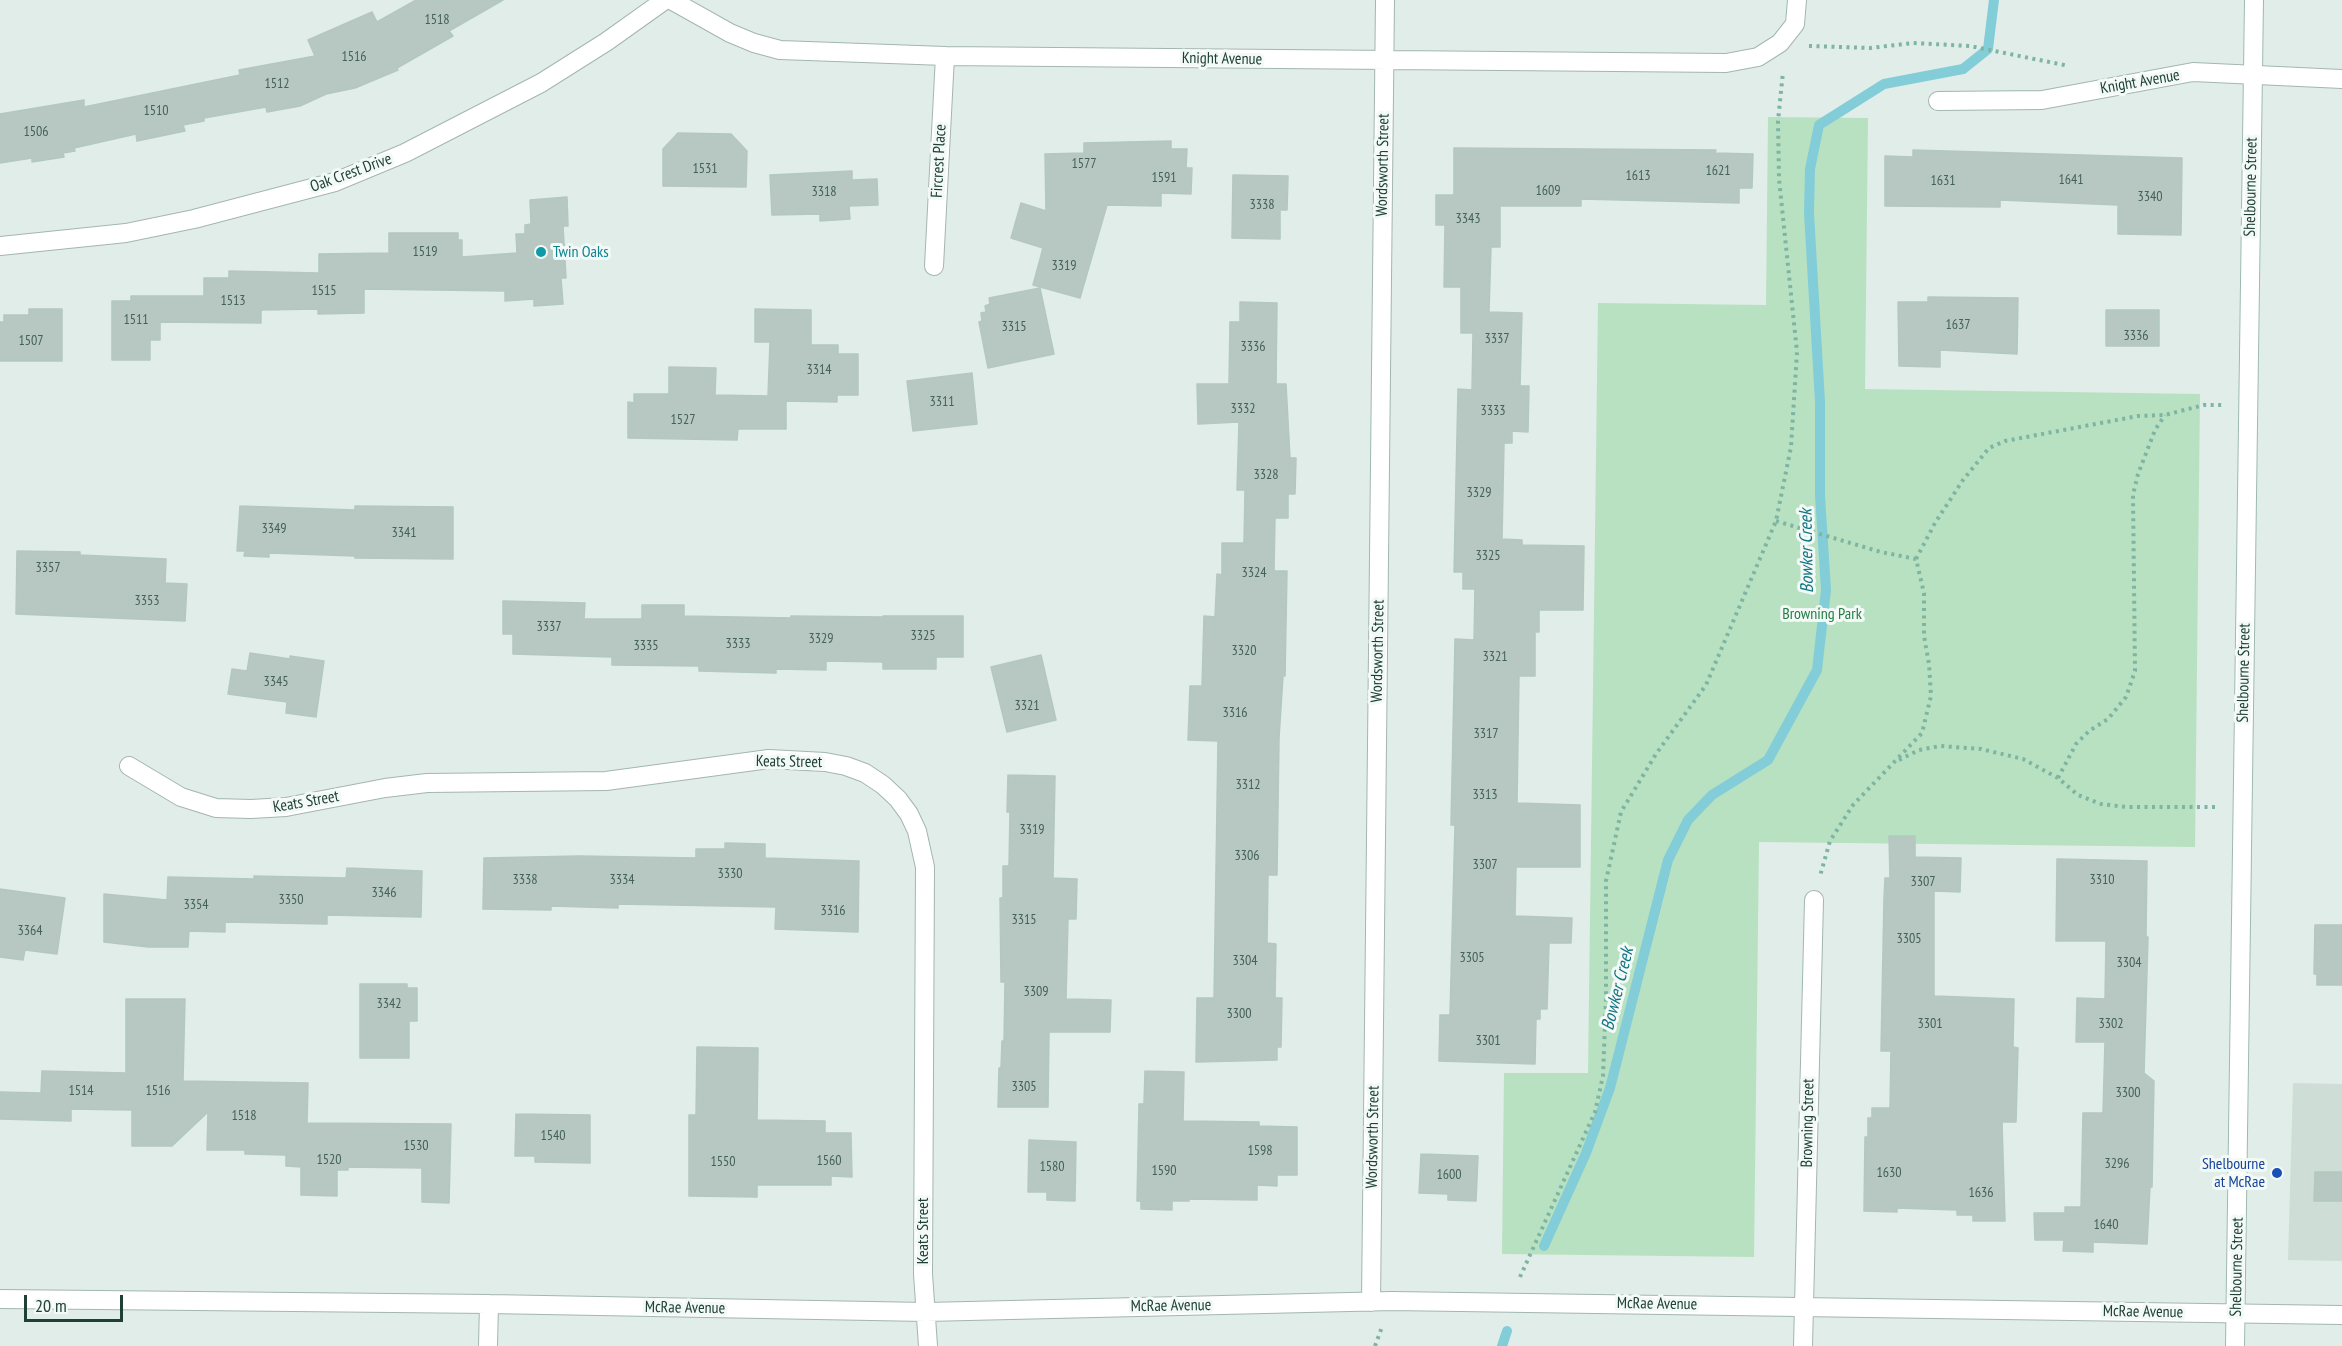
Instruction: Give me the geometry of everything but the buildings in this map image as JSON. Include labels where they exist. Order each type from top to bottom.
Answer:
[{"type":"street","name":"Oak Crest Drive","points":[[0,246],[126,233],[194,219],[335,182],[405,153],[541,83],[666,0]]},
{"type":"street","name":"Knight Avenue","points":[[671,0],[730,33],[780,50],[945,56],[1726,63],[1758,57],[1780,43]]},
{"type":"street","name":"Wordsworth Street","points":[[1371,1302],[1385,0]]},
{"type":"street","points":[[1780,43],[1795,24],[1797,0]]},
{"type":"street","name":"Shelbourne Street","points":[[2235,1346],[2254,0]]},
{"type":"street","name":"Fircrest Place","points":[[933,266],[945,56]]},
{"type":"street","name":"Knight Avenue","points":[[1938,101],[2042,100],[2193,72],[2342,79]]},
{"type":"street","name":"Keats Street","points":[[129,766],[181,797],[216,808],[251,809],[286,807],[385,788],[427,783],[606,781],[769,759],[825,762],[846,766],[883,785],[898,800],[913,823],[923,849],[925,867],[923,1274],[928,1346]]},
{"type":"street","name":"Browning Street","points":[[1803,1346],[1814,900]]},
{"type":"street","name":"McRae Avenue","points":[[0,1299],[489,1304],[926,1312],[1371,1302],[2342,1315]]},
{"type":"street","points":[[488,1346],[489,1304]]},
{"type":"path","points":[[1509,1303],[1595,1112],[1603,1076],[1606,881],[1621,812],[1656,754],[1706,685],[1776,521],[1791,447],[1797,352],[1779,179],[1778,121],[1783,76],[1780,43],[1817,47],[1870,48],[1912,43],[1970,46],[2013,55]]},
{"type":"path","points":[[1814,900],[1830,841],[1853,805],[1922,733],[1930,696],[1929,664],[1924,636],[1924,593],[1916,559],[1935,523],[1963,480],[1989,448],[2005,441],[2138,416],[2166,415],[2204,405],[2248,406]]},
{"type":"path","points":[[2058,778],[2076,744],[2089,731],[2108,719],[2126,697],[2135,671],[2133,495],[2138,474],[2155,430],[2166,415]]},
{"type":"path","points":[[1776,521],[1881,552],[1916,559]]},
{"type":"path","points":[[1895,761],[1919,750],[1940,746],[1981,749],[2023,759],[2058,778],[2078,795],[2100,804],[2126,807],[2242,807]]},
{"type":"path","points":[[1374,1346],[1386,1319]]},
{"type":"shaded area","points":[[2293,1083],[2342,1084],[2342,1261],[2288,1260]]},
{"type":"green space","name":"Browning Park","points":[[1768,117],[1868,118],[1865,389],[2200,394],[2195,847],[1759,842],[1754,1257],[1502,1254],[1504,1073],[1588,1073],[1598,303],[1766,305]]},
{"type":"waterway","name":"Bowker Creek","points":[[1544,1246],[1586,1153],[1610,1088],[1668,860],[1688,820],[1712,795],[1768,760],[1817,670],[1826,590],[1820,496],[1820,402],[1809,213],[1810,169],[1819,125],[1884,84],[1963,69],[1988,49],[1994,0]]},
{"type":"waterway","name":"Bowker Creek","points":[[1502,1346],[1507,1331]]},
{"type":"place","name":"Twin Oaks","points":[[541,252]]},
{"type":"place","name":"Shelbourne at McRae","points":[[2277,1173]]}]
